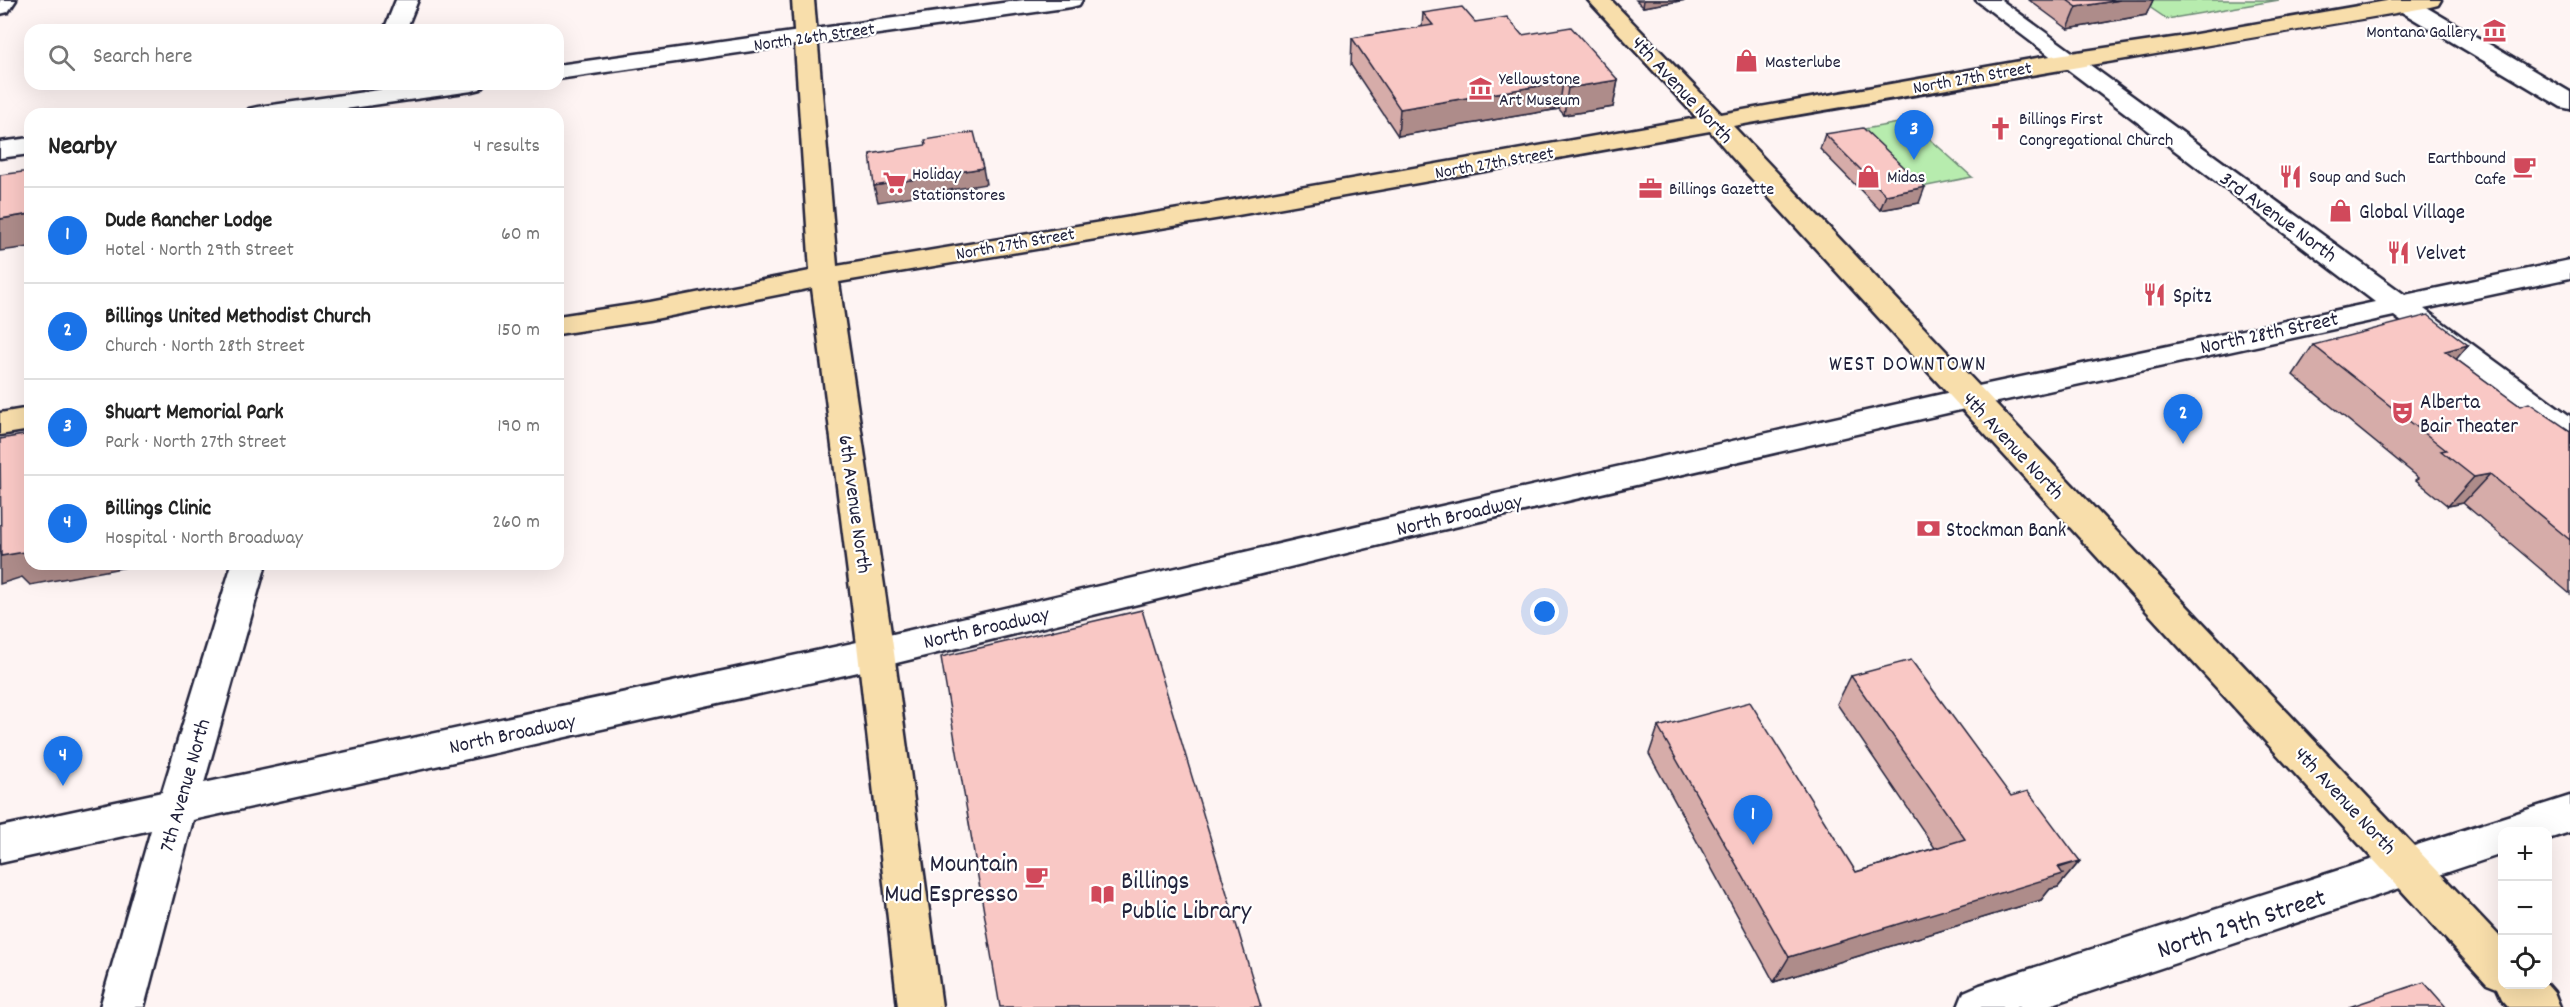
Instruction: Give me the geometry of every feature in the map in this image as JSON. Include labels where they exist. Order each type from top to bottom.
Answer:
[{"type":"main road","name":"6th Avenue North","points":[[802,0],[807,37],[824,277],[876,653],[920,1007]]},
{"type":"main road","name":"4th Avenue North","points":[[1599,0],[1716,122],[1740,151],[1969,398],[2498,965]]},
{"type":"main road","name":"North 27th Street","points":[[564,324],[650,311],[824,277],[2066,61],[2179,44],[2401,2],[2430,0]]},
{"type":"main road","points":[[0,424],[24,420]]},
{"type":"main road","points":[[2522,989],[2538,1007]]},
{"type":"street","points":[[0,7],[5,0]]},
{"type":"street","points":[[397,24],[407,0]]},
{"type":"street","name":"North 26th Street","points":[[564,71],[1071,0]]},
{"type":"street","name":"3rd Avenue North","points":[[1987,0],[2066,61],[2570,432]]},
{"type":"street","points":[[2401,2],[2570,102]]},
{"type":"street","points":[[302,108],[430,90]]},
{"type":"street","points":[[0,150],[24,147]]},
{"type":"street","name":"North 28th Street","points":[[1969,398],[2570,269]]},
{"type":"street","name":"North Broadway","points":[[0,845],[876,653],[1448,516],[1969,398]]},
{"type":"street","name":"7th Avenue North","points":[[122,1007],[177,807],[247,570]]},
{"type":"street","points":[[2529,827],[2570,814]]},
{"type":"street","name":"North 29th Street","points":[[1980,1007],[2498,837]]},
{"type":"green space","points":[[2139,0],[2279,0],[2167,19]]},
{"type":"green space","points":[[1910,121],[1972,177],[1907,190],[1847,132]]},
{"type":"building","points":[[2067,0],[2120,0],[2077,7]]},
{"type":"building","points":[[1462,7],[1475,22],[1507,17],[1522,35],[1571,27],[1618,80],[1568,88],[1563,82],[1400,109],[1352,38],[1433,25],[1423,13]]},
{"type":"building","points":[[1863,128],[1925,187],[1886,195],[1825,134]]},
{"type":"building","points":[[974,132],[983,168],[874,186],[870,154],[926,145],[925,140]]},
{"type":"building","points":[[24,172],[24,215],[0,219],[0,175]]},
{"type":"building","points":[[2428,315],[2468,345],[2445,351],[2520,406],[2529,403],[2570,431],[2570,540],[2490,474],[2474,477],[2441,451],[2446,450],[2313,345]]},
{"type":"building","points":[[24,435],[24,552],[1,556],[0,439]]},
{"type":"building","name":"Billings Public Library","points":[[1142,610],[1261,1007],[1000,1007],[941,657]]},
{"type":"building","points":[[1911,660],[2011,796],[2028,791],[2080,861],[2058,867],[2063,874],[1789,957],[1658,727],[1750,702],[1856,872],[1965,839],[1851,676]]},
{"type":"building","points":[[2424,982],[2446,1007],[2349,1007]]},
{"type":"place","name":"Montana Gallery","points":[[2495,31]]},
{"type":"place","name":"Masterlube","points":[[1747,61]]},
{"type":"place","name":"Yellowstone Art Museum","points":[[1481,88]]},
{"type":"place","name":"Billings First Congregational Church","points":[[2001,128]]},
{"type":"place","name":"Shuart Memorial Park","points":[[1914,160]]},
{"type":"place","name":"Earthbound Cafe","points":[[2524,167]]},
{"type":"place","name":"Midas","points":[[1869,176]]},
{"type":"place","name":"Soup and Such","points":[[2291,176]]},
{"type":"place","name":"Holiday Stationstores","points":[[894,183]]},
{"type":"place","name":"Billings Gazette","points":[[1651,188]]},
{"type":"place","name":"Global Village","points":[[2341,211]]},
{"type":"place","name":"Velvet","points":[[2398,252]]},
{"type":"place","name":"Spitz","points":[[2155,295]]},
{"type":"place","name":"Alberta Bair Theater","points":[[2402,413]]},
{"type":"place","name":"Billings United Methodist Church","points":[[2183,444]]},
{"type":"place","name":"Stockman Bank","points":[[1928,529]]},
{"type":"place","name":"Billings Clinic","points":[[63,786]]},
{"type":"place","name":"Dude Rancher Lodge","points":[[1753,845]]},
{"type":"place","name":"Mountain Mud Espresso","points":[[1036,877]]},
{"type":"place","name":"Billings Public Library","points":[[1103,894]]},
{"type":"district","name":"WEST DOWNTOWN","points":[[1908,362]]}]
